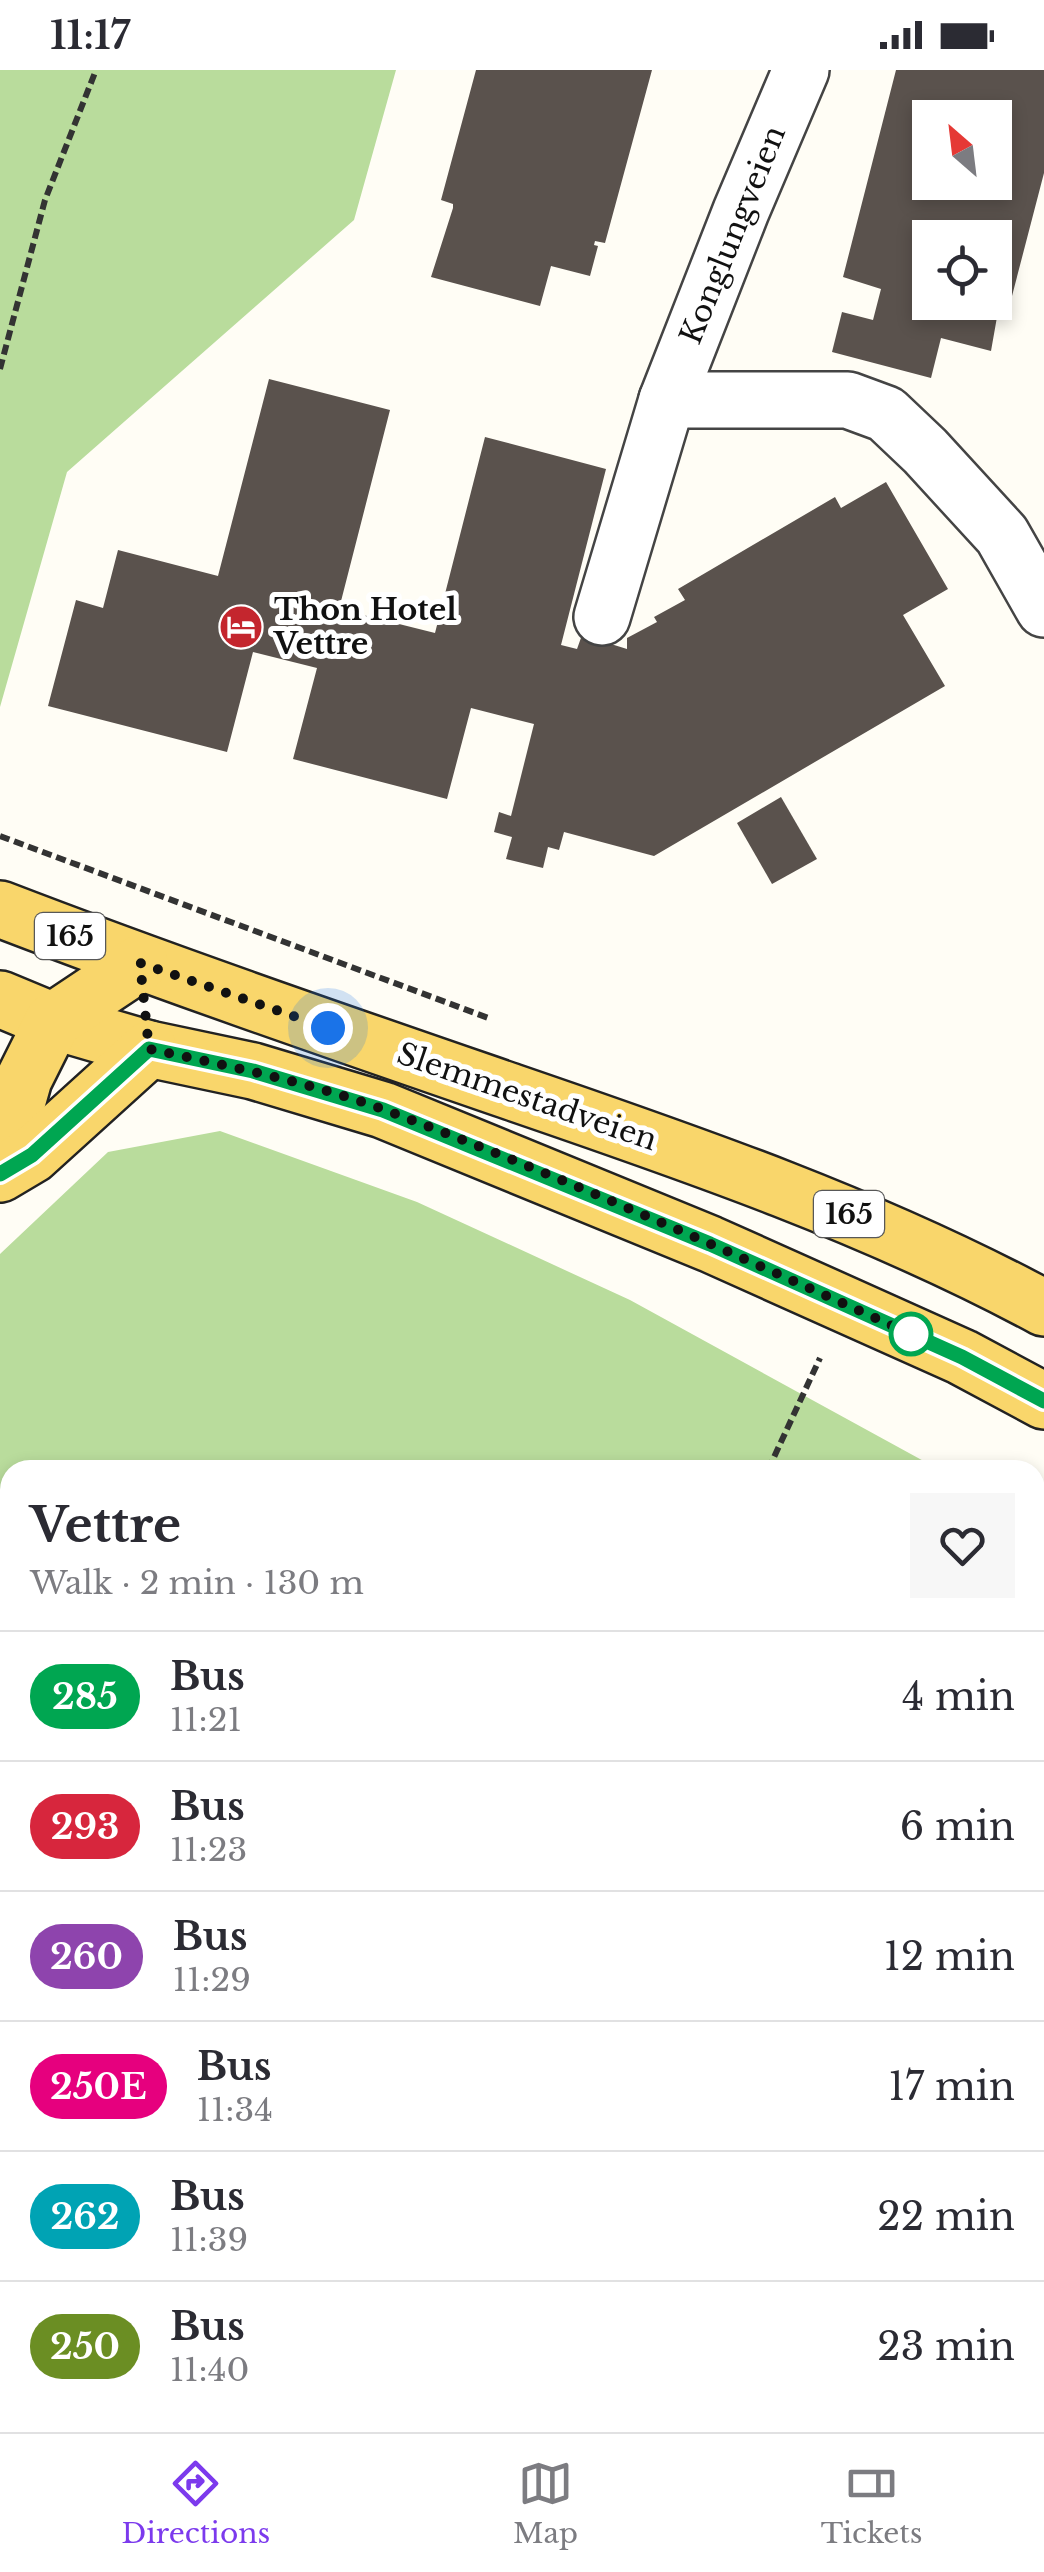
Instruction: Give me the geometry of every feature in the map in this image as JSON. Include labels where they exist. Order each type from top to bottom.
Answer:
[{"type":"main road","name":"Slemmestadveien","points":[[0,909],[140,963],[646,1138],[845,1212],[1044,1308]]},
{"type":"main road","points":[[0,1150],[7,1139],[24,1079],[53,1022],[140,963],[149,1049],[32,1155],[0,1174]]},
{"type":"main road","name":"Slemmestadveien","points":[[0,999],[53,1022],[149,1049],[253,1071],[383,1110],[710,1244],[962,1357],[1044,1401]]},
{"type":"street","name":"Konglungveien","points":[[602,617],[666,400],[802,70]]},
{"type":"street","points":[[666,400],[848,400],[886,414],[1002,535],[1044,609]]},
{"type":"path","points":[[0,369],[46,200],[96,70]]},
{"type":"path","points":[[773,1460],[821,1356]]},
{"type":"green space","points":[[0,70],[396,70],[354,220],[67,472],[0,707]]},
{"type":"green space","points":[[220,1131],[417,1202],[630,1300],[922,1460],[0,1460],[0,1254],[108,1152]]},
{"type":"building","points":[[476,70],[652,70],[605,243],[595,241],[598,246],[590,276],[551,266],[540,306],[431,277],[453,208],[453,204],[441,200]]},
{"type":"building","points":[[896,70],[1044,70],[1044,173],[1012,296],[1012,220],[912,220],[912,320],[996,320],[991,351],[941,338],[931,378],[832,352],[842,312],[873,320],[881,289],[843,277]]},
{"type":"building","name":"Thon Hotel Vettre","points":[[269,379],[390,410],[339,609],[435,633],[485,437],[606,469],[561,645],[577,649],[582,635],[627,649],[627,638],[657,622],[654,617],[685,600],[678,589],[835,497],[841,508],[886,482],[948,589],[903,615],[945,686],[654,856],[564,832],[559,850],[548,847],[543,868],[506,859],[512,837],[494,832],[499,812],[511,816],[534,724],[471,708],[447,799],[293,759],[317,668],[253,652],[227,752],[48,706],[76,600],[103,608],[118,550],[218,576]]},
{"type":"building","points":[[781,797],[817,859],[772,884],[737,823]]},
{"type":"bus line","name":"285","points":[[0,1174],[32,1155],[149,1049],[253,1071],[383,1110],[710,1244],[962,1357],[1044,1401]]},
{"type":"place","name":"Thon Hotel Vettre","points":[[241,627]]},
{"type":"route","points":[[328,1028],[140,963],[149,1049],[253,1071],[383,1110],[710,1244],[926,1341],[911,1334]]}]
